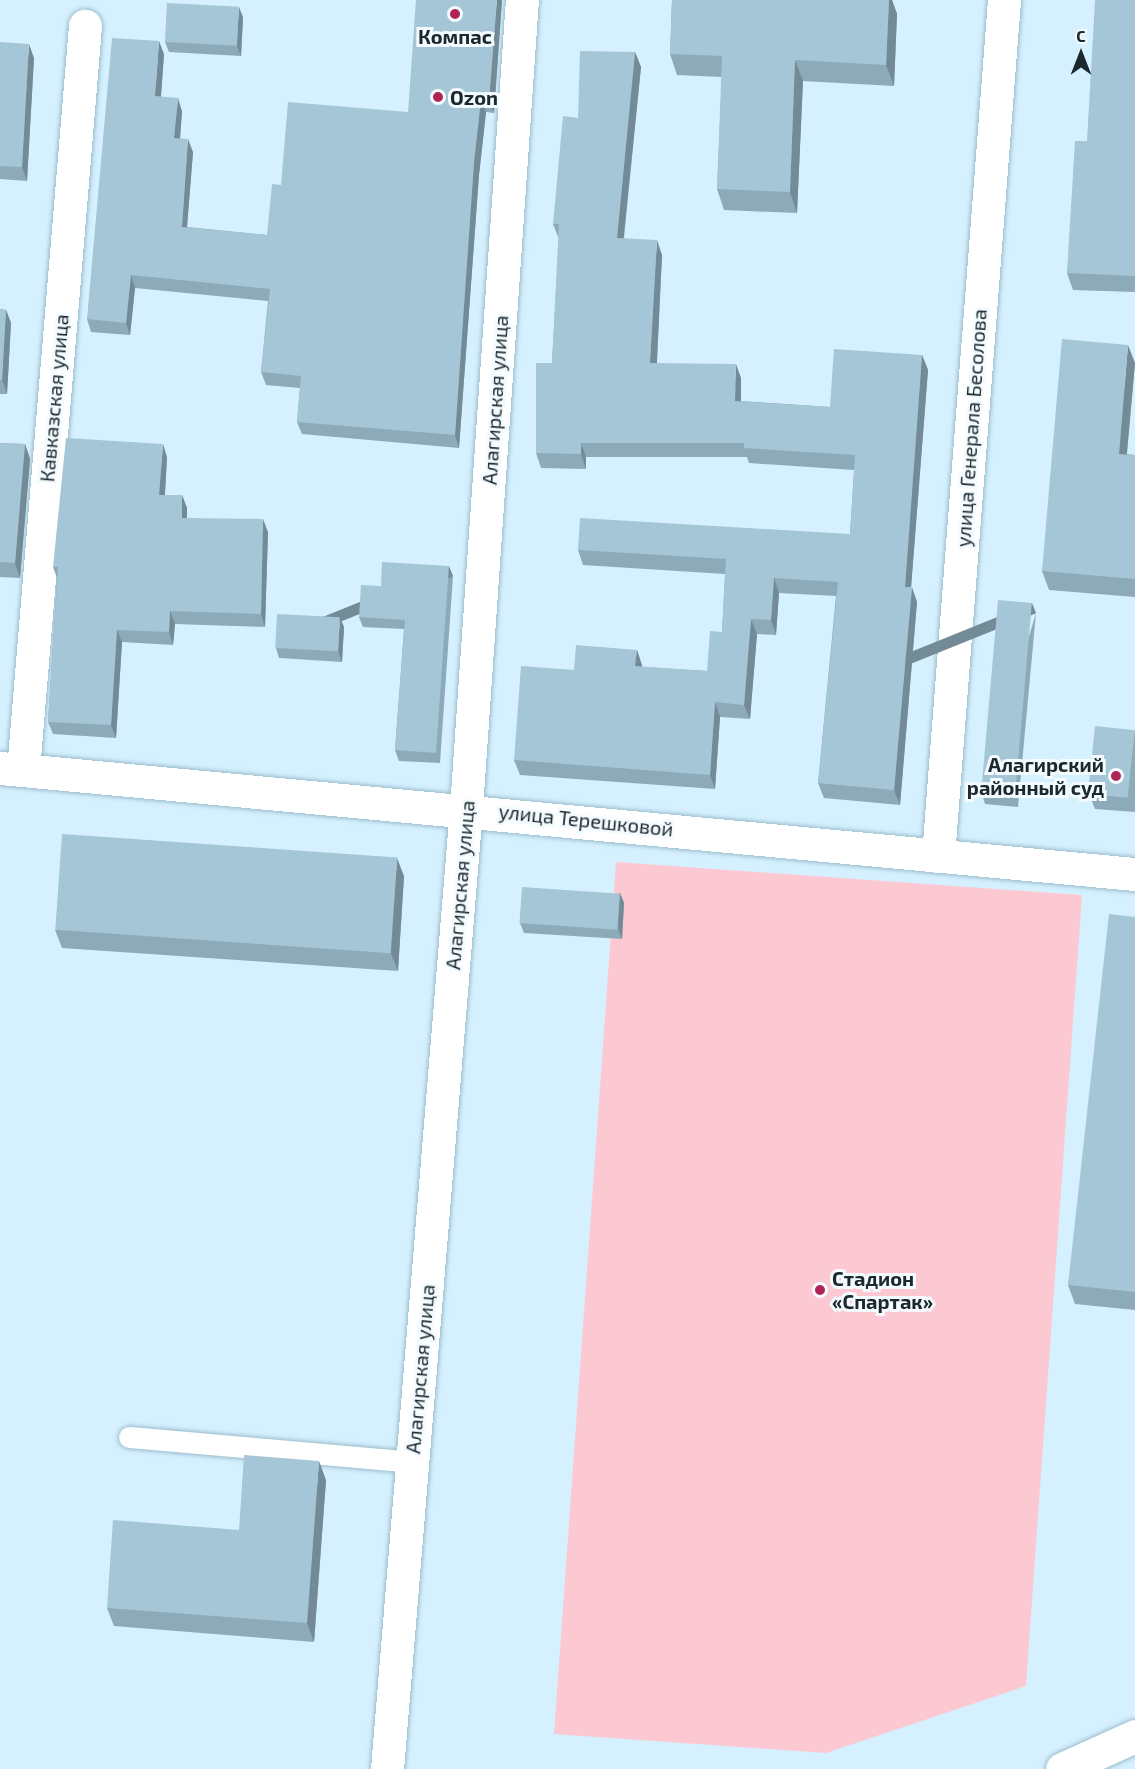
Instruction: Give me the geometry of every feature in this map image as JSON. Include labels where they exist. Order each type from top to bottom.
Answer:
[{"type":"street","name":"Алагирская улица","points":[[387,1769],[466,808],[522,0]]},
{"type":"street","name":"улица Генерала Бесолова","points":[[938,856],[1004,0]]},
{"type":"street","name":"Кавказская улица","points":[[11,769],[85,26]]},
{"type":"street","name":"улица Терешковой","points":[[11,769],[466,808],[1135,874]]},
{"type":"street","points":[[1062,1769],[1135,1736]]},
{"type":"lane","points":[[129,1437],[412,1462]]},
{"type":"shaded area","name":"Стадион «Спартак»","points":[[616,862],[1082,895],[1026,1686],[826,1753],[554,1734]]},
{"type":"building","points":[[416,0],[497,0],[489,100],[481,99],[474,162],[455,435],[297,422],[301,376],[261,372],[270,289],[131,275],[126,323],[87,319],[112,38],[159,41],[155,96],[178,98],[174,138],[188,139],[182,227],[267,235],[272,184],[281,185],[288,102],[408,112]]},
{"type":"building","points":[[672,0],[889,0],[886,65],[795,60],[790,192],[717,189],[722,56],[670,54]]},
{"type":"building","points":[[1095,0],[1135,0],[1135,276],[1067,273],[1075,141],[1087,141]]},
{"type":"building","points":[[167,3],[239,7],[237,46],[165,42]]},
{"type":"building","points":[[0,42],[29,44],[22,167],[0,166]]},
{"type":"building","points":[[580,51],[635,52],[617,238],[657,240],[650,363],[736,364],[735,401],[830,407],[834,349],[922,355],[905,587],[912,587],[894,790],[818,783],[838,582],[774,578],[771,620],[751,619],[744,705],[715,702],[710,775],[514,760],[521,666],[574,670],[576,645],[637,650],[635,666],[707,671],[710,631],[722,632],[726,559],[578,550],[580,518],[850,534],[855,455],[744,448],[744,443],[581,443],[581,454],[536,453],[536,363],[552,363],[559,224],[553,224],[563,116],[578,118]]},
{"type":"building","points":[[0,309],[6,310],[2,380],[0,380]]},
{"type":"building","points":[[1062,339],[1128,345],[1119,454],[1135,455],[1135,579],[1042,571]]},
{"type":"building","points":[[66,438],[163,444],[159,495],[182,495],[182,518],[263,519],[261,614],[170,611],[169,632],[117,630],[111,725],[48,722],[58,567],[53,567]]},
{"type":"building","points":[[0,443],[25,444],[15,563],[0,562]]},
{"type":"building","points":[[382,562],[449,566],[436,753],[395,750],[405,620],[359,617],[361,585],[381,586]]},
{"type":"building","points":[[998,600],[1032,603],[1015,797],[981,794]]},
{"type":"building","points":[[277,614],[340,617],[338,651],[275,648]]},
{"type":"building","name":"Алагирский районный суд","points":[[1095,726],[1135,730],[1128,798],[1088,794]]},
{"type":"building","points":[[62,834],[397,857],[390,953],[55,930]]},
{"type":"building","points":[[522,887],[620,894],[617,930],[519,923]]},
{"type":"building","points":[[1109,914],[1135,917],[1135,1292],[1068,1285]]},
{"type":"building","points":[[244,1455],[319,1461],[307,1623],[107,1608],[113,1520],[239,1530]]},
{"type":"place","name":"Компас","points":[[455,14]]},
{"type":"place","name":"Ozon","points":[[438,97]]},
{"type":"place","name":"Алагирский районный суд","points":[[1116,776]]},
{"type":"place","name":"Стадион «Спартак»","points":[[820,1290]]}]
